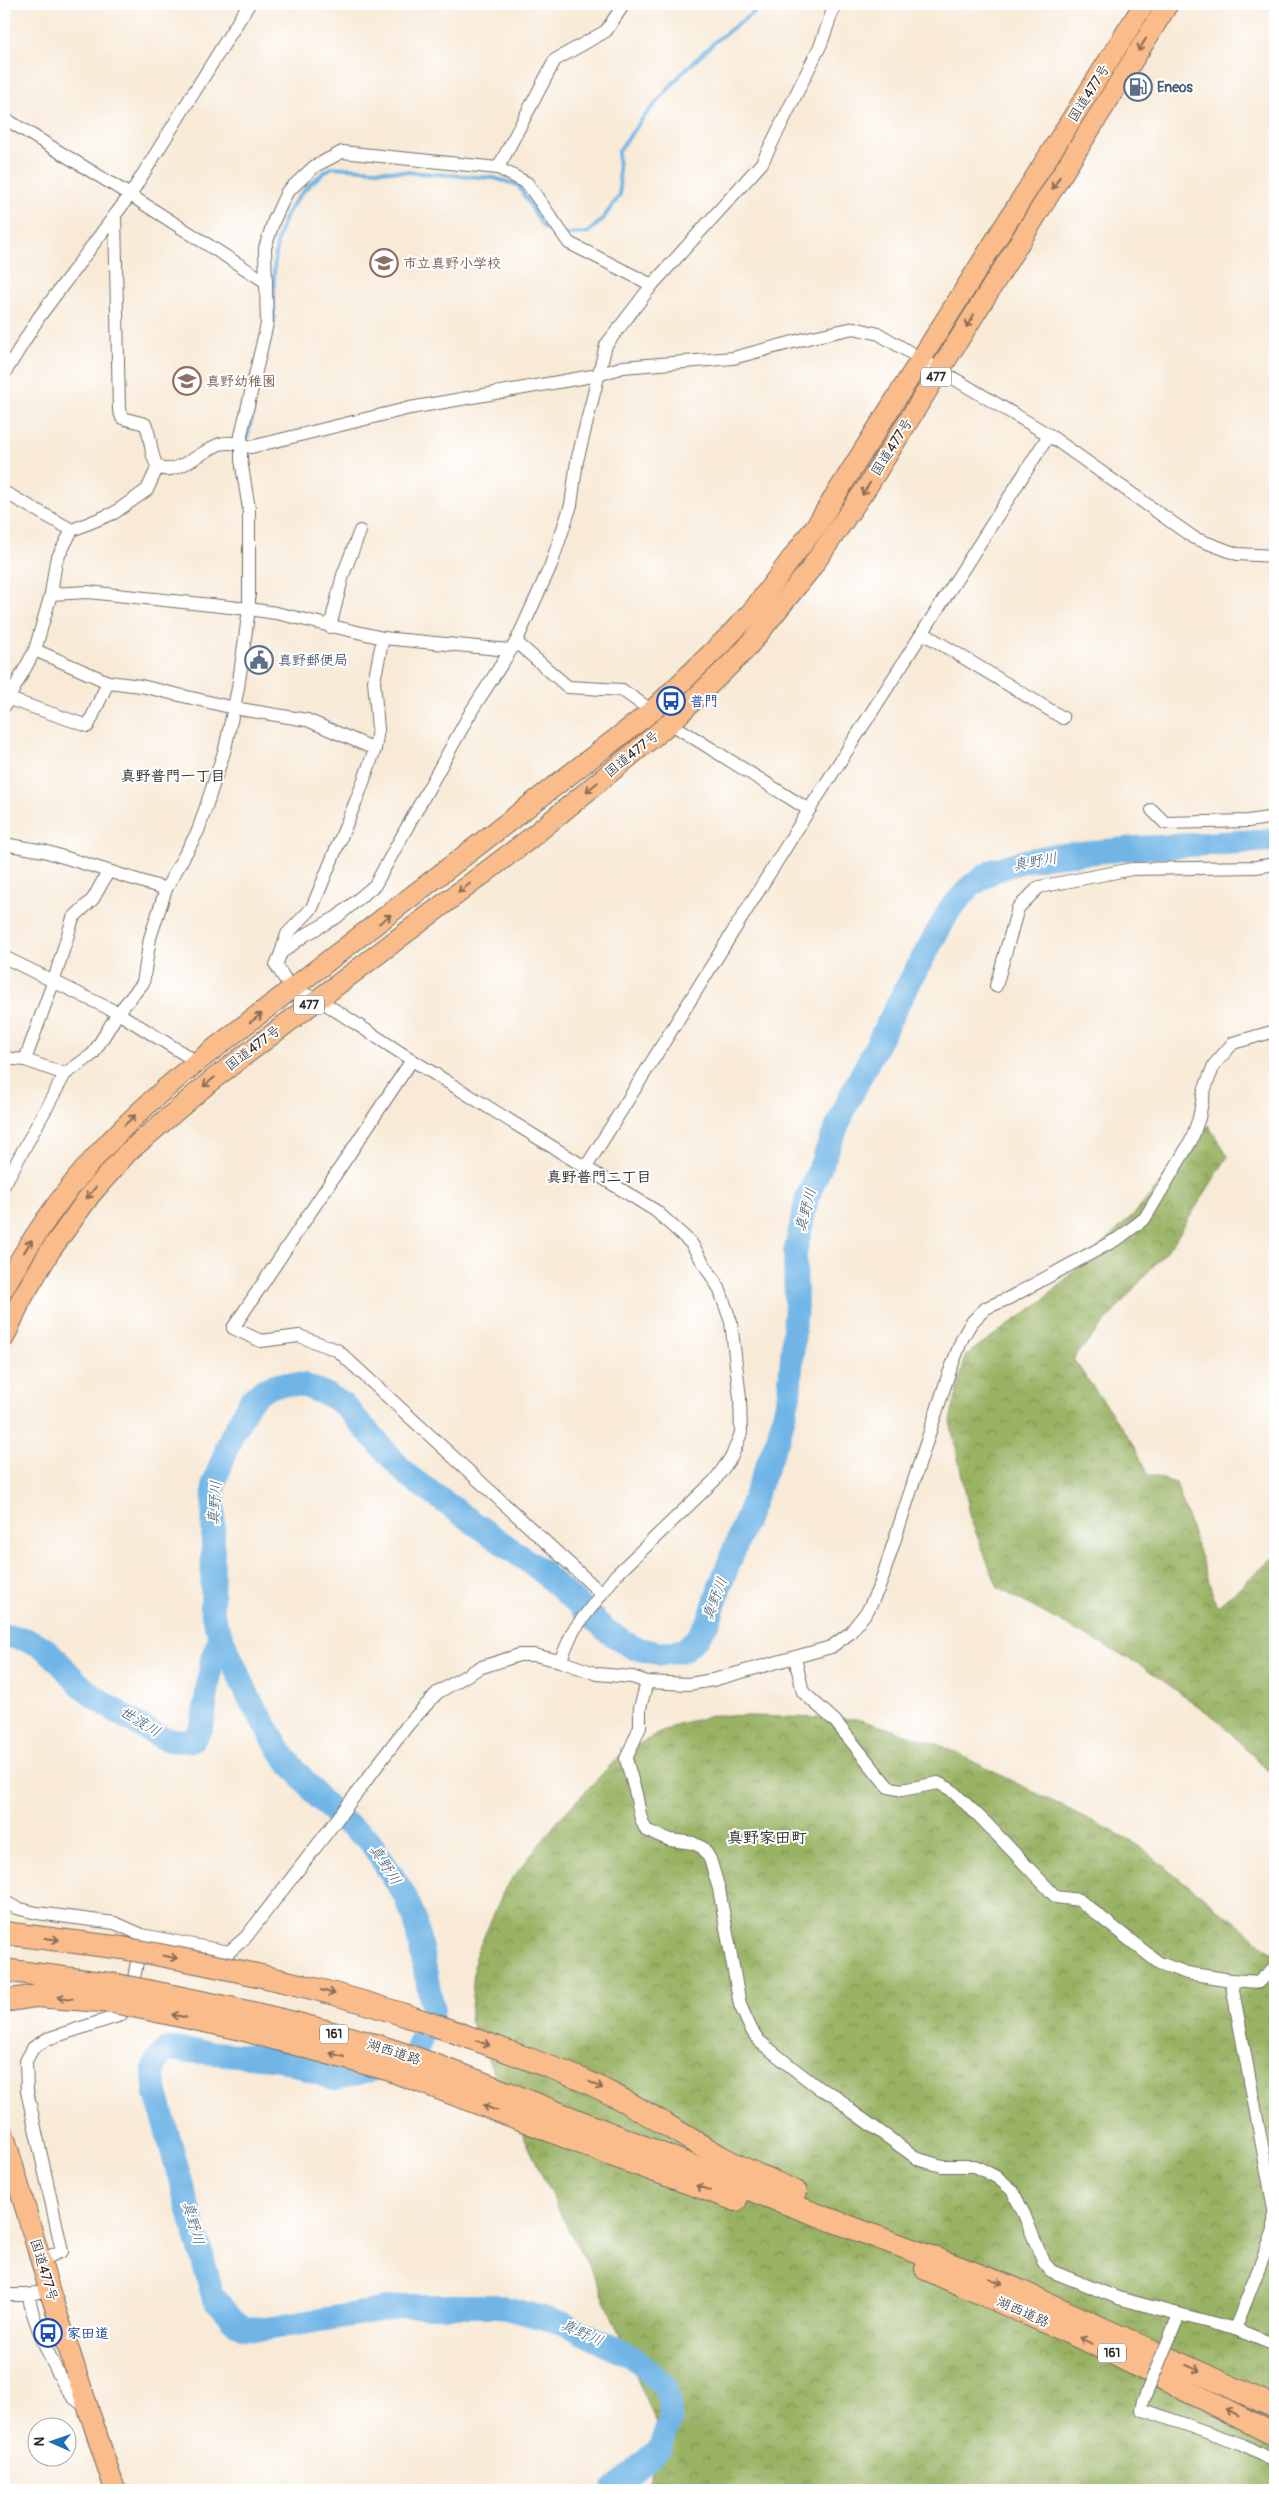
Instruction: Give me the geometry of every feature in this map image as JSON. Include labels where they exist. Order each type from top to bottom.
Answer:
[{"type":"highway","name":"国道477号","points":[[4,1288],[42,1224],[87,1165],[132,1118],[197,1062],[652,712],[725,640],[779,578],[818,523],[1144,4]]},
{"type":"highway","name":"国道477号","points":[[4,1338],[21,1300],[50,1251],[91,1194],[127,1153],[212,1080],[528,840],[670,723],[745,650],[809,571],[867,487],[1168,4]]},
{"type":"highway","points":[[4,1933],[122,1948],[246,1972],[320,1990],[394,2011],[550,2066],[583,2079],[643,2109],[737,2166],[948,2270]]},
{"type":"highway","points":[[4,1970],[116,1993],[372,2065],[539,2116],[612,2155],[948,2270]]},
{"type":"highway","points":[[4,1988],[36,1996]]},
{"type":"highway","points":[[4,2001],[36,1996],[116,1993]]},
{"type":"highway","name":"湖西道路","points":[[539,2116],[767,2196],[948,2270],[1098,2324],[1275,2406]]},
{"type":"highway","name":"国道477号","points":[[4,2135],[50,2289],[116,2490]]},
{"type":"highway","name":"湖西道路","points":[[948,2270],[1275,2435]]},
{"type":"street","points":[[4,374],[39,317],[130,195],[249,4]]},
{"type":"street","points":[[498,168],[555,60],[606,31],[624,4]]},
{"type":"street","points":[[281,953],[305,935],[337,917],[375,885],[472,710],[512,646],[550,565],[571,505],[577,461],[606,345],[652,285],[762,163],[821,44],[835,4]]},
{"type":"street","points":[[4,118],[130,195],[266,282]]},
{"type":"street","points":[[4,1186],[65,1074],[93,1054],[118,1013],[143,983],[150,938],[166,889],[198,831],[224,749],[234,708],[249,609],[249,509],[241,460],[240,434],[267,324],[266,248],[274,220],[287,192],[315,166],[342,152],[498,168],[527,183],[570,243],[652,285]]},
{"type":"street","points":[[108,682],[88,726],[6,703],[35,650],[51,594],[56,561],[72,530],[114,513],[147,490],[158,466],[150,431],[145,424],[122,418],[120,410],[115,215]]},
{"type":"street","points":[[158,466],[168,470],[178,467],[220,444],[241,444],[251,447],[410,408],[598,375],[623,367],[733,358],[812,336],[854,328],[879,334],[1049,436],[1194,538],[1236,554],[1275,556]]},
{"type":"street","points":[[586,1167],[809,810],[1049,436]]},
{"type":"street","points":[[4,492],[72,530]]},
{"type":"street","points":[[330,627],[343,575],[360,531]]},
{"type":"street","points":[[51,594],[88,592],[249,609],[276,613],[383,638],[512,646],[568,687],[622,690],[652,712]]},
{"type":"street","points":[[923,633],[1063,718]]},
{"type":"street","points":[[383,638],[374,681],[378,729],[375,749],[360,791],[312,908],[287,934],[276,964],[292,990],[318,999],[412,1060],[656,1211],[691,1243],[719,1288],[731,1322],[740,1398],[741,1433],[732,1456],[715,1480],[616,1575],[573,1631],[560,1661]]},
{"type":"street","points":[[35,650],[108,682],[141,686],[234,708],[307,720],[375,749]]},
{"type":"street","points":[[670,723],[809,810]]},
{"type":"street","points":[[1152,810],[1165,823],[1248,822],[1275,817]]},
{"type":"street","points":[[4,844],[44,851],[166,889]]},
{"type":"street","points":[[996,986],[1018,908],[1039,887],[1132,869],[1275,864]]},
{"type":"street","points":[[25,1060],[54,980],[73,918],[92,900],[108,872]]},
{"type":"street","points":[[4,957],[118,1013],[197,1062]]},
{"type":"street","points":[[4,1901],[16,1908],[36,1913],[115,1923],[142,1935],[229,1952],[246,1936],[407,1726],[437,1693],[479,1668],[499,1660],[520,1655],[534,1655],[560,1661],[597,1674],[632,1677],[647,1682],[690,1684],[714,1680],[831,1647],[850,1633],[868,1610],[880,1585],[948,1376],[962,1339],[971,1322],[986,1308],[1009,1298],[1119,1238],[1145,1218],[1191,1141],[1204,1092],[1214,1065],[1233,1043],[1275,1031]]},
{"type":"street","points":[[4,1058],[25,1060],[65,1074]]},
{"type":"street","points":[[412,1060],[233,1328],[261,1341],[299,1336],[337,1350],[599,1596]]},
{"type":"street","points":[[795,1658],[803,1692],[836,1721],[888,1787],[902,1790],[938,1783],[950,1789],[984,1821],[1056,1897],[1079,1900],[1159,1963],[1187,1973],[1259,1982],[1275,1967]]},
{"type":"street","points":[[647,1682],[640,1708],[640,1727],[626,1759],[641,1819],[646,1830],[670,1840],[698,1845],[703,1848],[710,1859],[723,1908],[740,2005],[750,2029],[759,2041],[820,2089],[836,2096],[850,2110],[918,2159],[942,2166],[975,2166],[998,2178],[1012,2190],[1024,2214],[1043,2262],[1051,2271],[1118,2298],[1177,2318],[1235,2330],[1275,2346]]},
{"type":"street","points":[[41,2260],[62,2252],[27,2090],[26,2061],[33,2048],[47,2039],[121,2015],[130,2001],[142,1935]]},
{"type":"street","points":[[1231,1980],[1274,2209],[1274,2230],[1235,2330]]},
{"type":"street","points":[[4,2295],[29,2295],[50,2289]]},
{"type":"street","points":[[29,2295],[29,2307],[48,2353],[74,2398],[90,2408]]},
{"type":"street","points":[[1177,2318],[1141,2409],[1243,2445],[1275,2462]]},
{"type":"green space","points":[[1208,1125],[1228,1156],[1174,1242],[1073,1359],[1135,1446],[1147,1474],[1176,1483],[1217,1607],[1275,1556],[1275,1778],[1219,1721],[1144,1667],[998,1588],[972,1523],[950,1421],[966,1355],[1041,1302],[1137,1211]]},
{"type":"green space","points":[[716,1715],[857,1719],[938,1744],[1132,1841],[1275,1954],[1275,2490],[645,2490],[664,2444],[601,2290],[557,2207],[470,2021],[475,1957],[505,1888],[562,1816],[623,1752],[678,1724]]},
{"type":"waterway","points":[[566,234],[587,233],[602,220],[620,195],[618,152],[643,118],[683,72],[718,39],[765,4]]},
{"type":"waterway","points":[[272,331],[274,322],[275,254],[279,235],[286,217],[296,200],[311,183],[332,167],[494,178],[518,185],[544,228],[557,233]]},
{"type":"waterway","points":[[247,438],[254,408]]},
{"type":"waterway","name":"真野川","points":[[613,2490],[660,2448],[670,2420],[670,2404],[664,2385],[630,2355],[562,2323],[498,2306],[405,2306],[266,2329],[244,2328],[231,2318],[213,2296],[156,2093],[154,2068],[158,2059],[168,2049],[281,2059],[334,2079],[413,2059],[433,2010],[415,1919],[404,1894],[369,1840],[340,1819],[319,1798],[283,1755],[250,1700],[215,1623],[212,1609],[214,1483],[231,1437],[250,1401],[261,1391],[275,1385],[288,1384],[303,1385],[328,1395],[343,1404],[408,1476],[540,1570],[607,1631],[634,1648],[662,1654],[684,1650],[698,1637],[709,1621],[720,1586],[779,1435],[789,1395],[796,1305],[795,1253],[807,1198],[847,1103],[904,992],[950,909],[971,886],[993,871],[1020,862],[1051,856],[1138,848],[1275,840]]},
{"type":"waterway","name":"世渡川","points":[[4,1636],[20,1638],[33,1642],[43,1648],[52,1654],[76,1681],[94,1696],[152,1732],[170,1740],[178,1741],[193,1740],[202,1727],[212,1659],[220,1638]]},
{"type":"place","name":"Eneos","points":[[1138,87]]},
{"type":"place","name":"市立真野小学校","points":[[384,263]]},
{"type":"place","name":"真野幼稚園","points":[[187,381]]},
{"type":"place","name":"真野郵便局","points":[[259,660]]},
{"type":"place","name":"普門","points":[[671,701]]},
{"type":"place","name":"家田道","points":[[48,2333]]},
{"type":"district","name":"真野普門一丁目","points":[[173,776]]},
{"type":"district","name":"真野普門二丁目","points":[[599,1177]]},
{"type":"district","name":"真野家田町","points":[[767,1838]]}]
